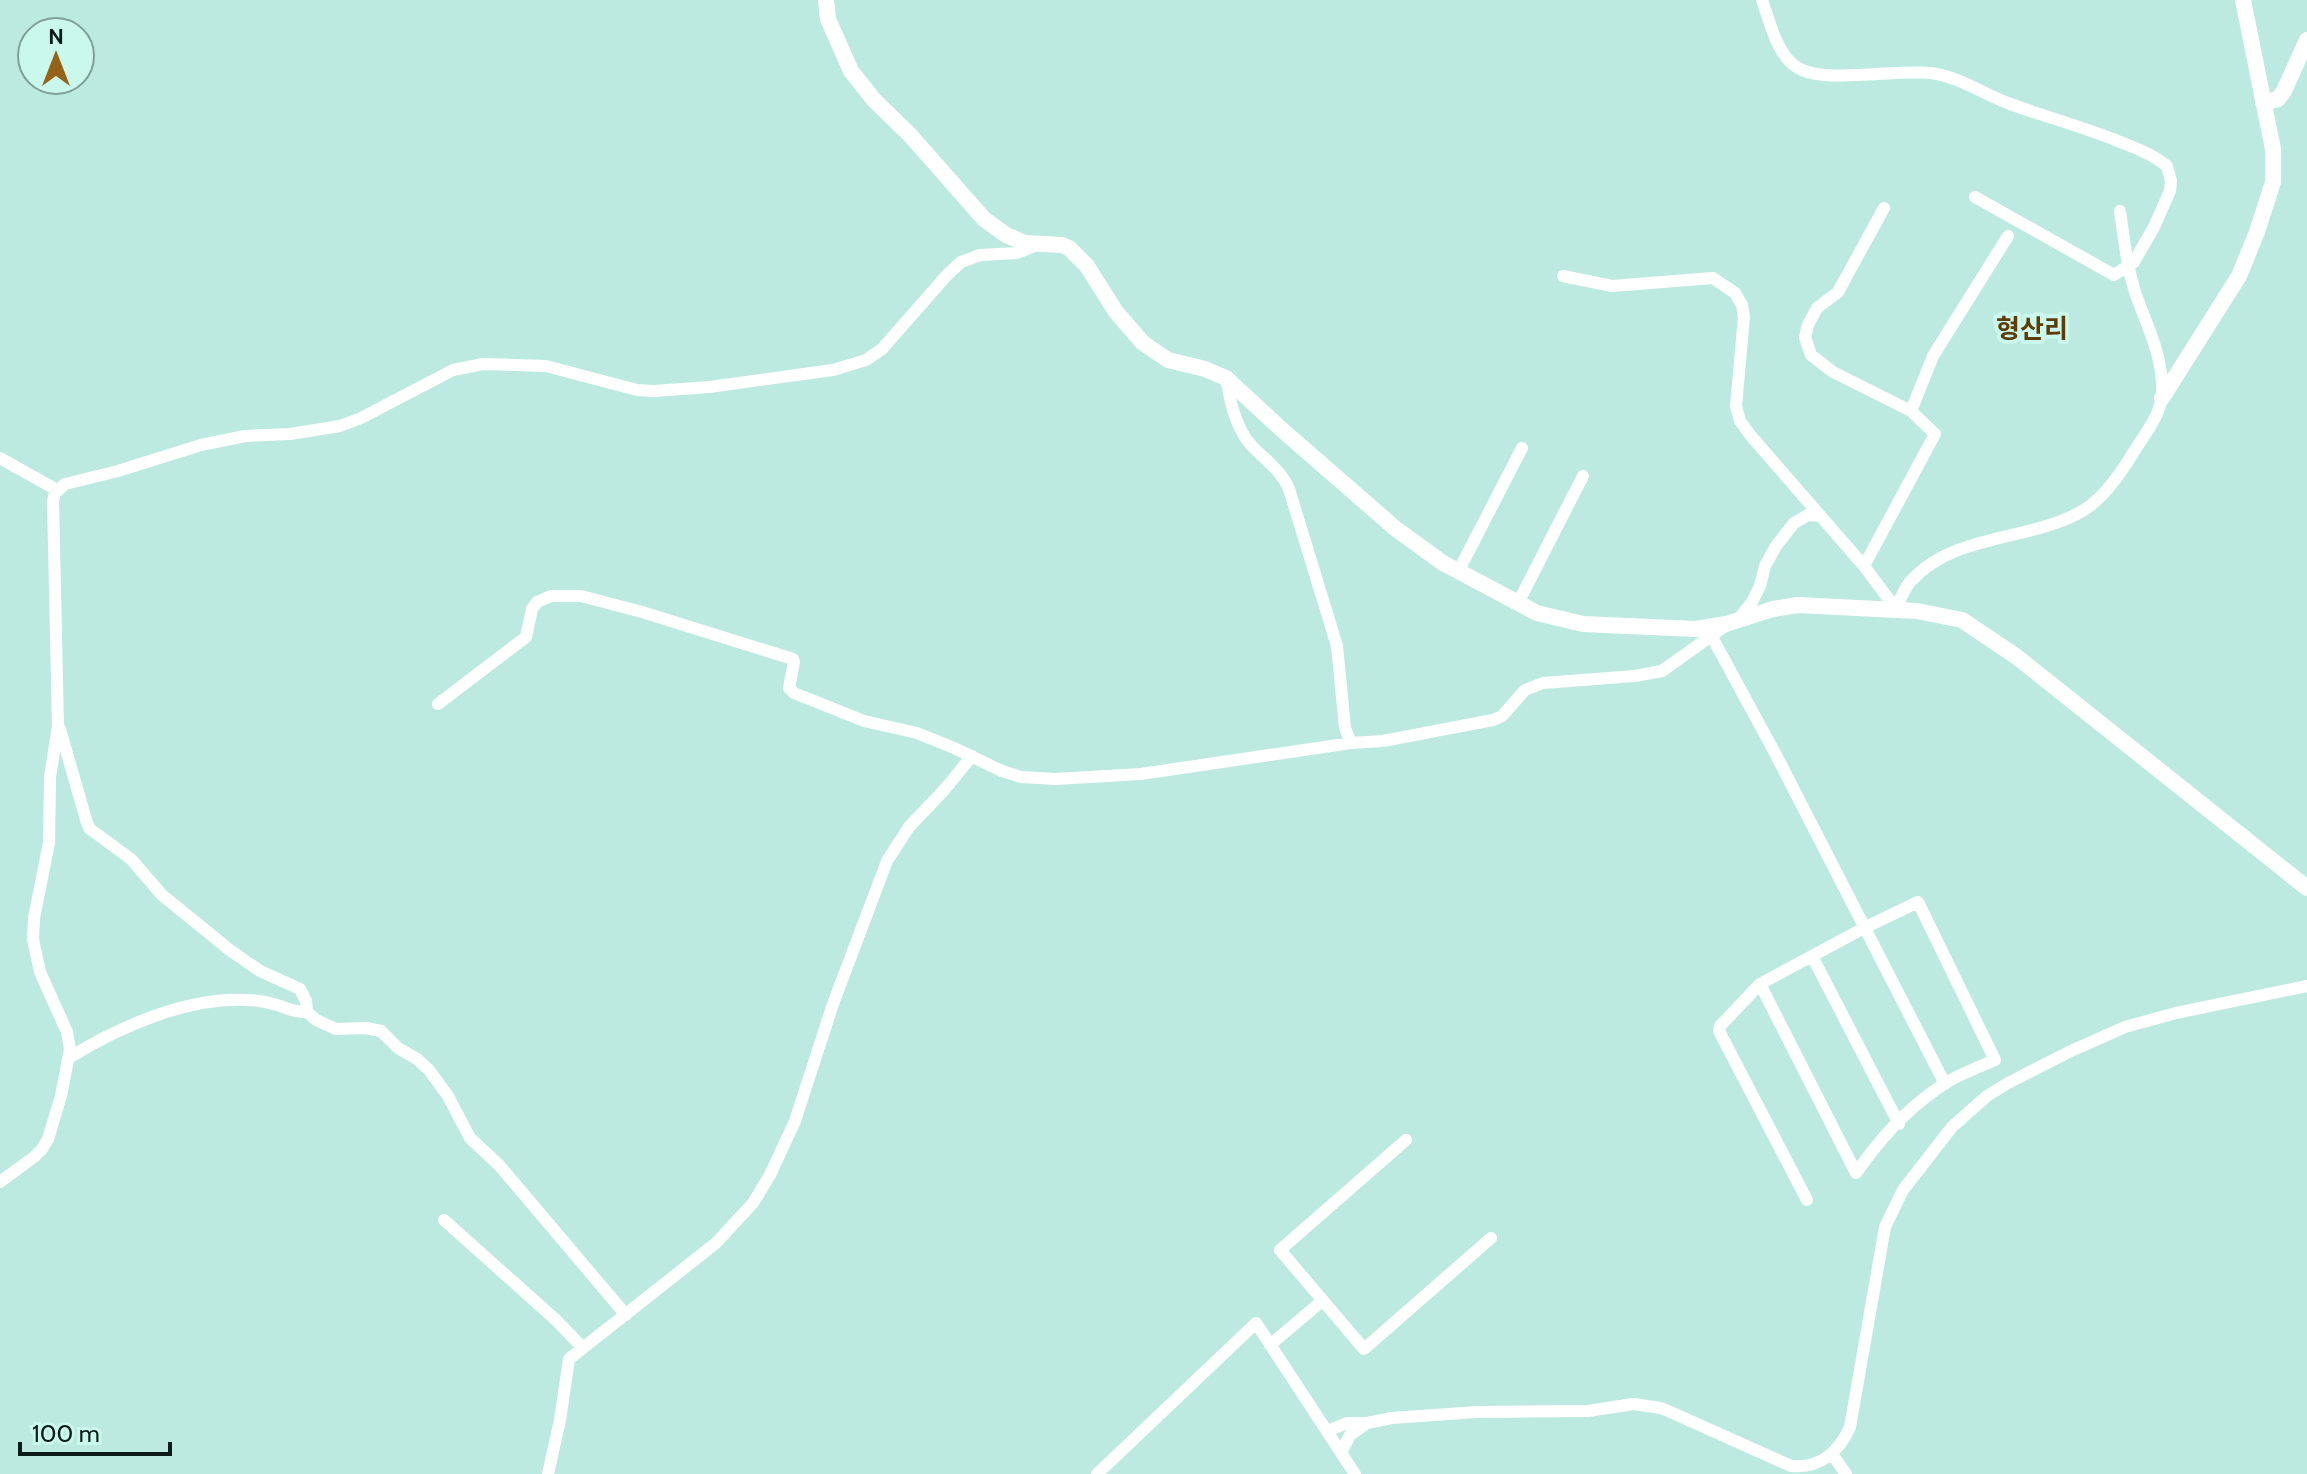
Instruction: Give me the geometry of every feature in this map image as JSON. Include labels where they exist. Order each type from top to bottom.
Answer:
[{"type":"main road","points":[[826,0],[828,19],[847,65],[874,100],[910,135],[984,219],[1015,239],[1062,245],[1076,253],[1116,312],[1143,343],[1176,363],[1205,369],[1226,378],[1396,529],[1458,572],[1550,618],[1583,624],[1696,629],[1731,623],[1787,606],[1896,609],[1953,617],[1995,641],[2307,888]]},
{"type":"main road","points":[[2162,398],[2239,276],[2270,196],[2273,149],[2243,0]]},
{"type":"main road","points":[[2263,103],[2278,99],[2284,91],[2307,40]]},
{"type":"street","points":[[1762,0],[1784,55],[1810,74],[1909,72],[1942,75],[2007,103],[2142,150],[2163,162],[2171,173],[2170,191],[2154,227],[2134,262],[2114,275],[1975,197]]},
{"type":"street","points":[[1864,566],[1935,434],[1911,411],[1833,372],[1811,355],[1805,337],[1817,308],[1838,292],[1884,208]]},
{"type":"street","points":[[1563,276],[1612,286],[1713,278],[1735,293],[1744,317],[1736,406],[1740,421],[1864,566],[1896,609],[1909,583],[1940,557],[2084,510],[2107,489],[2150,426],[2162,398],[2160,373],[2154,337],[2136,295],[2128,266],[2120,211]]},
{"type":"street","points":[[1911,411],[1933,356],[2008,236]]},
{"type":"street","points":[[0,1182],[42,1149],[59,1106],[69,1058],[70,1041],[40,972],[33,939],[34,918],[49,843],[50,777],[58,726],[52,534],[53,501],[57,490],[65,484],[231,438],[290,434],[340,426],[453,370],[483,364],[546,366],[637,390],[654,391],[750,382],[848,367],[882,349],[961,262],[980,255],[1017,253],[1040,244]]},
{"type":"street","points":[[1226,378],[1244,436],[1278,472],[1289,489],[1334,633],[1345,728],[1351,743]]},
{"type":"street","points":[[1458,572],[1522,448]]},
{"type":"street","points":[[0,458],[57,490]]},
{"type":"street","points":[[1518,603],[1583,476]]},
{"type":"street","points":[[438,704],[526,637],[532,609],[537,602],[551,596],[581,596],[793,659],[789,688],[794,693],[864,721],[917,733],[1002,771],[1021,777],[1079,779],[1141,774],[1383,741],[1493,720],[1502,716],[1525,690],[1543,683],[1662,671],[1731,623],[1752,602],[1765,566],[1794,523],[1808,515],[1820,516]]},
{"type":"street","points":[[1712,637],[1945,1084]]},
{"type":"street","points":[[58,726],[90,829],[131,859],[162,895],[231,951],[260,971],[300,989],[307,1012]]},
{"type":"street","points":[[548,1474],[569,1359],[716,1243],[753,1203],[795,1121],[833,1004],[887,861],[909,827],[972,756]]},
{"type":"street","points":[[1760,984],[1856,1173],[1877,1146],[1921,1101],[1945,1084],[1995,1060],[1918,902],[1760,984],[1720,1026],[1719,1031],[1807,1200]]},
{"type":"street","points":[[1812,956],[1899,1124]]},
{"type":"street","points":[[1327,1431],[1347,1423],[1410,1416],[1588,1411],[1633,1404],[1661,1408],[1791,1466],[1810,1466],[1821,1462],[1845,1437],[1852,1419],[1885,1227],[1903,1190],[1952,1127],[1987,1096],[2008,1083],[2125,1027],[2176,1013],[2307,986]]},
{"type":"street","points":[[69,1058],[137,1022],[206,1003],[260,1001],[295,1012],[307,1012],[336,1029],[381,1031],[398,1048],[429,1070],[448,1096],[470,1138],[499,1165],[626,1315]]},
{"type":"street","points":[[1406,1140],[1280,1250],[1322,1301],[1364,1349],[1491,1238]]},
{"type":"street","points":[[444,1220],[582,1347]]},
{"type":"street","points":[[1270,1345],[1322,1301]]},
{"type":"street","points":[[1097,1474],[1256,1323],[1355,1474]]},
{"type":"street","points":[[1341,1453],[1350,1435],[1367,1423]]},
{"type":"street","points":[[1832,1454],[1846,1474]]},
{"type":"district","name":"형산리","points":[[2032,329]]}]
